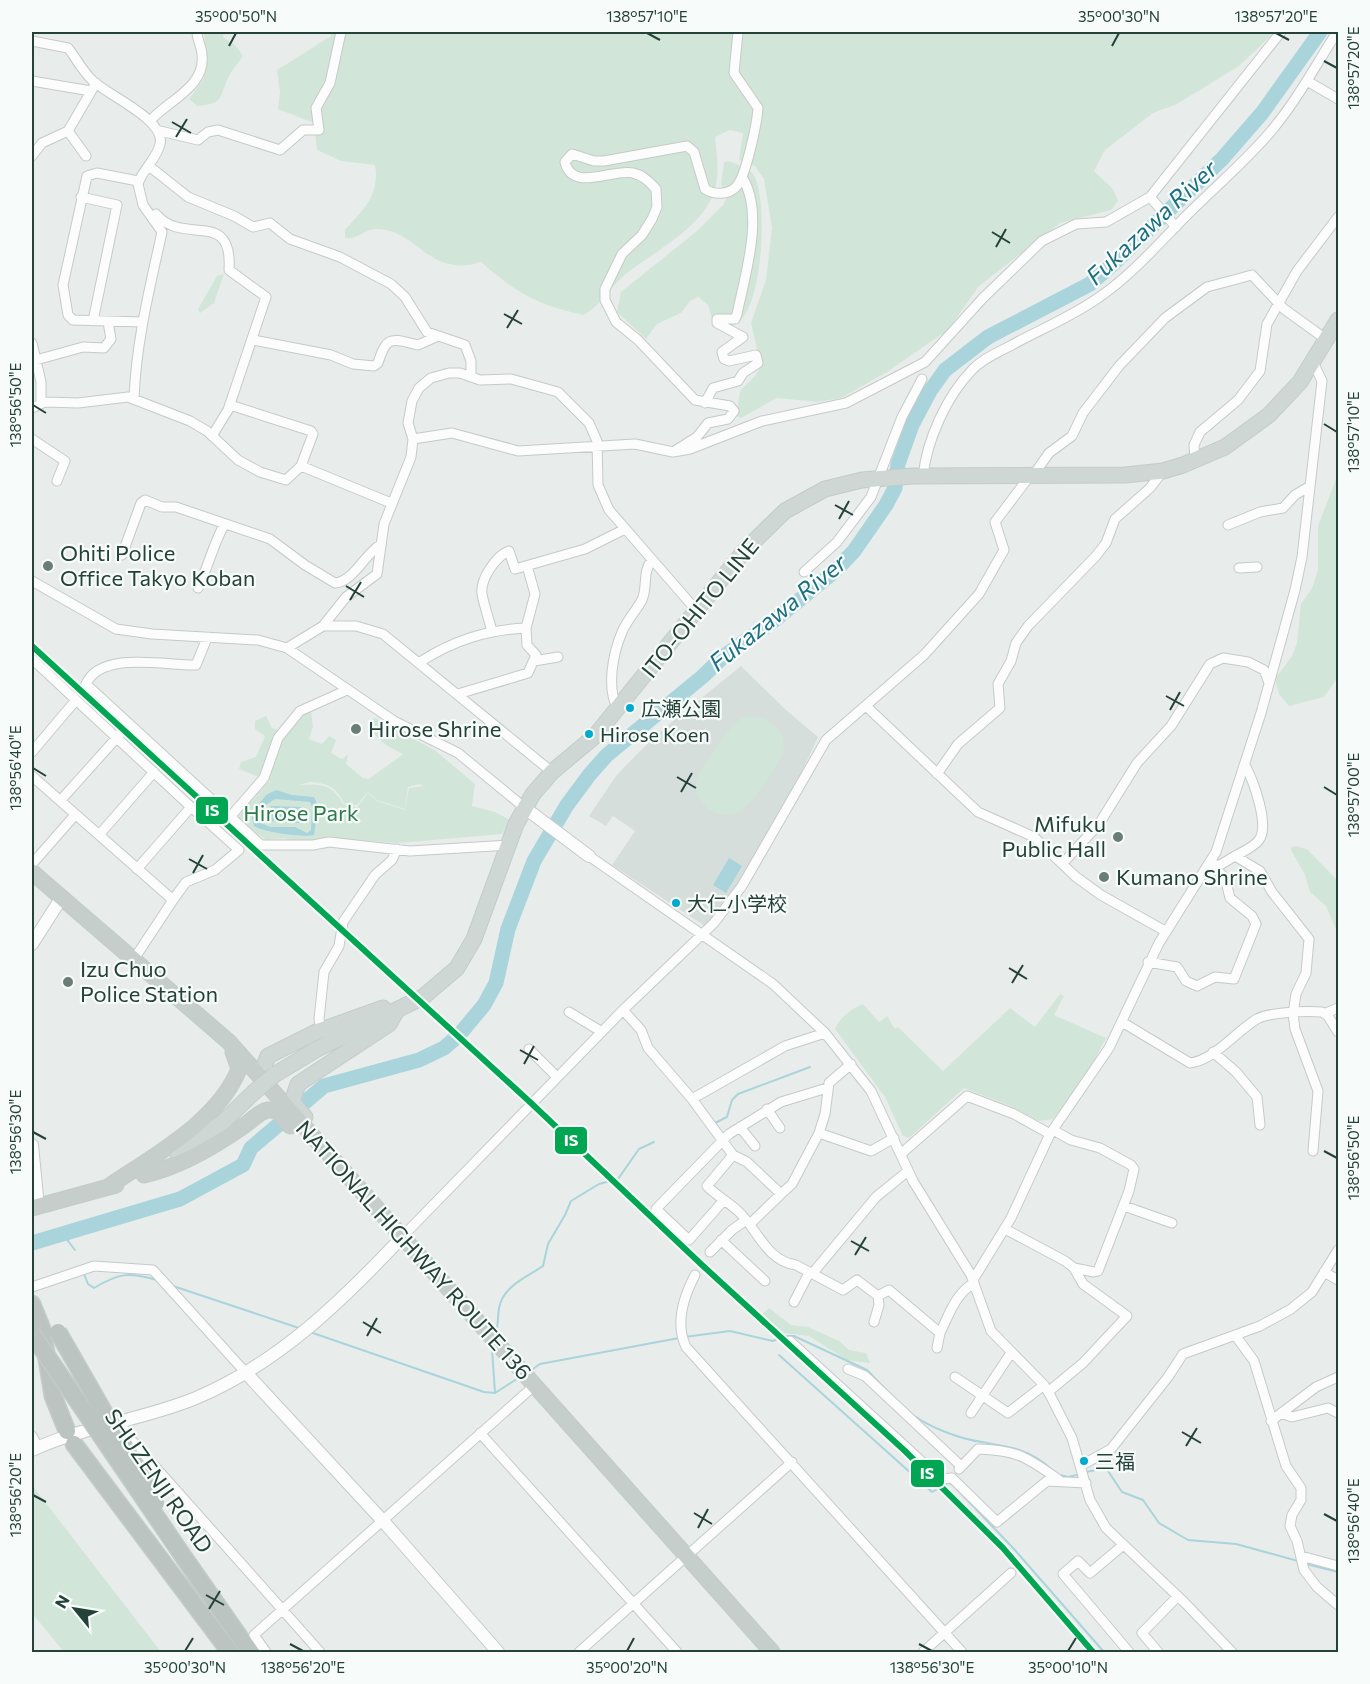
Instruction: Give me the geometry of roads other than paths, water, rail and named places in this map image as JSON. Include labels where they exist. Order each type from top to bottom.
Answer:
[{"type":"highway","name":"NATIONAL HIGHWAY ROUTE 136","points":[[32,872],[229,1042],[268,1080],[286,1108],[309,1135],[403,1236],[688,1555],[772,1653]]},
{"type":"highway","points":[[108,1187],[150,1162],[194,1126],[233,1084],[239,1069],[229,1042]]},
{"type":"highway","points":[[233,1084],[268,1080]]},
{"type":"highway","points":[[35,1208],[182,1162],[235,1132],[265,1110],[286,1108]]},
{"type":"highway","points":[[144,1175],[177,1154]]},
{"type":"highway","points":[[32,1294],[58,1332],[138,1468],[185,1559]]},
{"type":"highway","points":[[32,1304],[42,1329],[53,1396],[70,1437],[230,1653]]},
{"type":"highway","name":"SHUZENJI ROAD","points":[[32,1334],[250,1653]]},
{"type":"main road","points":[[918,476],[1125,476],[1162,471],[1195,461],[1226,447],[1269,415],[1300,382],[1338,320]]},
{"type":"main road","name":"ITO-OHITO LINE","points":[[398,1010],[423,997],[457,968],[466,953],[510,845],[516,824],[533,794],[552,772],[595,736],[761,531],[785,511],[837,485],[881,478],[918,476]]},
{"type":"main road","points":[[229,1042],[251,1057],[260,1059],[321,1029],[380,1008],[398,1010]]},
{"type":"main road","points":[[177,1154],[223,1122],[268,1080],[317,1049],[398,1010]]},
{"type":"main road","points":[[286,1108],[298,1084],[389,1024],[398,1010]]},
{"type":"main road","points":[[268,1056],[268,1080]]},
{"type":"main road","points":[[268,1080],[298,1084]]},
{"type":"street","points":[[150,121],[159,110],[188,90],[197,78],[202,54],[197,32]]},
{"type":"street","points":[[32,81],[93,87],[150,121],[160,131],[198,140],[208,132],[218,130],[280,150],[303,130],[319,130],[316,108],[330,83],[341,32]]},
{"type":"street","points":[[673,452],[697,437],[708,423],[728,419],[734,411],[730,406],[695,400],[638,340],[616,322],[605,300],[609,280],[622,254],[642,236],[652,219],[657,207],[656,189],[644,177],[633,172],[582,179],[571,174],[565,162],[572,154],[604,161],[687,146],[694,152],[702,185],[708,191],[728,191],[736,186],[742,177],[758,108],[734,73],[738,32]]},
{"type":"street","points":[[413,439],[452,433],[518,451],[634,444],[673,452],[690,449],[762,421],[846,403],[919,365],[1042,241],[1076,224],[1106,222],[1152,199],[1281,32]]},
{"type":"street","points":[[918,476],[951,399],[972,370],[999,352],[1097,298],[1149,256],[1174,225],[1235,171],[1267,136],[1307,81],[1337,32]]},
{"type":"street","points":[[32,41],[68,48],[93,87]]},
{"type":"street","points":[[1307,81],[1338,99]]},
{"type":"street","points":[[32,156],[42,143],[68,131],[93,87]]},
{"type":"street","points":[[68,131],[87,156]]},
{"type":"street","points":[[134,399],[135,368],[142,322],[162,232],[143,206],[138,181],[160,147],[160,131]]},
{"type":"street","points":[[149,166],[188,197],[234,216],[253,227],[270,223],[290,238],[340,256],[391,284],[408,302],[422,327],[436,337],[465,345],[471,361],[471,377]]},
{"type":"street","points":[[138,181],[93,173],[85,180],[63,290],[71,319],[142,322]]},
{"type":"street","points":[[705,403],[713,388],[738,381],[743,373],[758,363],[756,355],[729,361],[723,359],[725,348],[742,337],[718,326],[716,320],[735,319],[737,315],[754,229],[749,195],[742,177]]},
{"type":"street","points":[[139,194],[166,225],[173,228],[211,231],[223,238],[227,244],[229,270],[266,297],[230,405],[212,436]]},
{"type":"street","points":[[81,196],[117,205],[93,321]]},
{"type":"street","points":[[1152,199],[1174,225]]},
{"type":"street","points":[[1195,461],[1194,445],[1200,432],[1213,419],[1233,406],[1260,371],[1267,324],[1297,271],[1338,217]]},
{"type":"street","points":[[34,1444],[121,1422],[195,1398],[246,1373],[334,1306],[623,1010],[703,935],[742,886],[826,740],[924,655],[979,594],[1004,550],[995,522],[998,514],[1049,453],[1072,436],[1083,413],[1125,359],[1165,318],[1197,293],[1214,284],[1252,274],[1290,315],[1327,340]]},
{"type":"street","points":[[36,360],[83,347],[104,348],[111,339],[108,322]]},
{"type":"street","points":[[253,340],[331,355],[353,364],[374,366],[378,363],[382,349],[389,342],[398,339],[418,345],[436,337]]},
{"type":"street","points":[[32,343],[41,382],[41,402]]},
{"type":"street","points":[[937,1348],[940,1333],[956,1301],[973,1281],[1005,1229],[1052,1132],[1092,1076],[1122,1022],[1148,962],[1166,931],[1212,866],[1269,683],[1302,557],[1322,381],[1313,362]]},
{"type":"street","points":[[287,648],[323,626],[346,597],[377,574],[380,546],[391,502],[411,457],[413,439],[409,433],[412,401],[424,383],[449,373],[480,380],[511,379],[558,392],[596,433],[598,485],[609,510],[697,611]]},
{"type":"street","points":[[804,572],[837,543],[859,516],[881,478],[902,417],[922,379]]},
{"type":"street","points":[[32,408],[41,402],[78,403],[123,397],[134,399],[190,421],[212,436],[233,457],[260,472],[286,480],[301,466],[312,432],[230,405]]},
{"type":"street","points":[[32,439],[65,461],[57,481]]},
{"type":"street","points":[[301,466],[391,502]]},
{"type":"street","points":[[937,774],[958,744],[999,708],[998,684],[1011,661],[1016,643],[1034,618],[1090,563],[1106,543],[1115,519],[1150,488],[1162,471]]},
{"type":"street","points":[[1228,525],[1260,512],[1283,508],[1295,495],[1310,486]]},
{"type":"street","points":[[122,555],[143,500],[162,507],[176,507],[270,539],[305,565],[335,583],[346,579],[372,550],[380,546]]},
{"type":"street","points":[[198,588],[216,540],[225,525]]},
{"type":"street","points":[[492,631],[482,591],[492,565],[509,551],[515,569],[585,549],[625,529]]},
{"type":"street","points":[[618,708],[611,690],[618,642],[623,629],[642,599],[645,572],[652,560]]},
{"type":"street","points":[[458,694],[528,673],[536,655],[527,645],[526,628],[535,594],[527,566]]},
{"type":"street","points":[[1239,568],[1257,567]]},
{"type":"street","points":[[32,581],[116,629],[207,638],[258,640],[287,648],[394,721],[458,753],[525,808],[589,856],[773,984],[825,1033],[871,1090],[902,1153],[908,1171],[973,1281],[991,1331],[1046,1389],[1072,1438],[1099,1517],[1122,1546],[1178,1596],[1232,1653]]},
{"type":"street","points":[[323,626],[343,625],[377,631],[420,662],[552,772]]},
{"type":"street","points":[[420,662],[453,642],[492,631],[526,628]]},
{"type":"street","points":[[207,638],[196,665],[119,664],[93,672],[87,686],[261,845],[314,845],[329,842],[411,851],[510,845]]},
{"type":"street","points":[[534,660],[558,657]]},
{"type":"street","points":[[1063,863],[1099,824],[1137,763],[1171,726],[1210,664],[1223,657],[1248,662],[1264,670],[1269,683]]},
{"type":"street","points":[[33,663],[239,850],[215,870],[186,882],[134,959]]},
{"type":"street","points":[[230,817],[264,778],[278,738],[300,711],[347,690]]},
{"type":"street","points":[[32,752],[76,700]]},
{"type":"street","points":[[866,706],[978,812],[1034,837],[1101,895],[1166,931]]},
{"type":"street","points":[[60,801],[129,724]]},
{"type":"street","points":[[1212,866],[1235,856],[1258,841],[1260,799],[1245,765]]},
{"type":"street","points":[[99,835],[154,772]]},
{"type":"street","points":[[32,776],[173,900]]},
{"type":"street","points":[[137,869],[191,807]]},
{"type":"street","points":[[32,864],[75,815]]},
{"type":"street","points":[[321,1029],[319,1019],[324,972],[339,946],[343,922],[375,874],[392,860],[397,849]]},
{"type":"street","points":[[1235,856],[1260,871],[1272,892],[1309,939],[1306,974],[1296,994],[1293,1014],[1295,1029],[1318,1091],[1313,1151]]},
{"type":"street","points":[[1148,962],[1178,967],[1186,981],[1197,986],[1215,977],[1234,979],[1256,924],[1248,911],[1230,898],[1225,878],[1212,866]]},
{"type":"street","points":[[32,944],[62,897]]},
{"type":"street","points":[[1122,1022],[1184,1061],[1196,1062],[1257,1019],[1267,1015],[1326,1013],[1338,1008]]},
{"type":"street","points":[[623,1010],[641,1030],[648,1048],[692,1099],[733,1155],[750,1164],[781,1194]]},
{"type":"street","points":[[568,1012],[602,1032]]},
{"type":"street","points":[[1326,1013],[1338,1032]]},
{"type":"street","points":[[692,1099],[785,1046],[825,1033]]},
{"type":"street","points":[[529,1049],[557,1077]]},
{"type":"street","points":[[1213,1052],[1236,1072],[1257,1096],[1260,1125]]},
{"type":"street","points":[[710,1252],[721,1240],[748,1222],[792,1184],[819,1133],[825,1114],[827,1088],[831,1080],[851,1064]]},
{"type":"street","points":[[724,1200],[689,1240],[656,1209],[721,1140],[767,1109],[827,1088]]},
{"type":"street","points":[[902,1153],[967,1096],[1071,1140],[1100,1148],[1134,1166],[1132,1184],[1124,1206],[1098,1270],[1094,1272],[1074,1268],[1005,1229]]},
{"type":"street","points":[[767,1109],[780,1128]]},
{"type":"street","points":[[740,1127],[755,1146]]},
{"type":"street","points":[[819,1133],[871,1151],[894,1138]]},
{"type":"street","points":[[32,1145],[35,1208]]},
{"type":"street","points":[[733,1155],[707,1186],[748,1222],[756,1237],[766,1247],[788,1264],[843,1290],[857,1280],[878,1296],[879,1305],[874,1322]]},
{"type":"street","points":[[794,1302],[811,1274],[876,1197],[908,1171]]},
{"type":"street","points":[[1124,1206],[1172,1223]]},
{"type":"street","points":[[721,1240],[765,1281]]},
{"type":"street","points":[[952,1478],[997,1522],[1047,1480],[1060,1480],[1084,1473],[1111,1449],[1187,1350],[1272,1321],[1312,1292],[1338,1250]]},
{"type":"street","points":[[32,1287],[100,1266],[153,1270],[383,1521],[498,1653]]},
{"type":"street","points":[[955,1377],[1008,1413],[1083,1363],[1126,1316],[1083,1284],[1074,1268]]},
{"type":"street","points":[[1324,1272],[1338,1280]]},
{"type":"street","points":[[695,1275],[684,1304],[682,1329],[684,1343],[962,1653]]},
{"type":"street","points":[[878,1296],[888,1290],[940,1333]]},
{"type":"street","points":[[1235,1335],[1254,1360],[1286,1466],[1301,1488],[1301,1500],[1290,1520],[1300,1556],[1308,1576],[1338,1605]]},
{"type":"street","points":[[790,1341],[941,1479],[952,1478],[978,1449],[1005,1451],[1031,1459],[1060,1480]]},
{"type":"street","points":[[971,1413],[1011,1353]]},
{"type":"street","points":[[848,1369],[865,1376],[961,1466]]},
{"type":"street","points":[[266,1653],[254,1635],[480,1433],[528,1377]]},
{"type":"street","points":[[1271,1420],[1316,1387],[1338,1377]]},
{"type":"street","points":[[1281,1413],[1292,1417],[1328,1408],[1338,1413]]},
{"type":"street","points":[[121,1422],[126,1434],[320,1653]]},
{"type":"street","points":[[480,1433],[677,1653]]},
{"type":"street","points":[[579,1653],[792,1462]]},
{"type":"street","points":[[1122,1546],[1090,1574],[1078,1561],[1063,1574],[1129,1653]]},
{"type":"street","points":[[1300,1556],[1338,1566]]},
{"type":"street","points":[[923,1653],[1011,1573]]},
{"type":"street","points":[[1158,1653],[1142,1634],[1178,1596]]},
{"type":"water","points":[[276,790],[292,795],[314,797],[318,807],[314,835],[284,834],[254,826],[251,814],[266,795]],"holes":[[[275,799],[310,802],[312,807],[311,830],[307,833],[295,827],[270,827],[259,822],[257,816],[261,808]]]},
{"type":"water","points":[[271,806],[301,807],[300,823],[270,821]]},
{"type":"water","points":[[729,858],[742,866],[726,893],[713,885]]},
{"type":"waterway","name":"Fukazawa River","points":[[32,1243],[180,1199],[243,1165],[251,1148],[324,1086],[419,1060],[444,1048],[459,1035],[484,1005],[496,983],[508,929],[534,861],[567,805],[590,774],[607,755],[702,677],[724,656],[776,619],[835,571],[854,551],[886,505],[895,488],[898,464],[912,425],[930,391],[945,370],[988,337],[1090,284],[1113,264],[1222,159],[1262,113],[1320,32]]},
{"type":"waterway","points":[[713,1124],[727,1117],[732,1100],[738,1094],[810,1067]]},
{"type":"waterway","points":[[497,1328],[501,1300],[516,1283],[543,1266],[548,1244],[571,1201],[599,1184],[618,1179],[639,1149],[654,1142]]},
{"type":"waterway","points":[[62,1233],[75,1250]]},
{"type":"waterway","points":[[84,1274],[88,1284],[94,1288],[110,1279],[124,1275],[157,1280]]},
{"type":"waterway","points":[[173,1286],[299,1328]]},
{"type":"waterway","points":[[684,1337],[730,1331],[773,1341],[785,1336],[794,1336],[867,1370],[893,1397]]},
{"type":"waterway","points":[[310,1332],[484,1392],[495,1393],[520,1377]]},
{"type":"waterway","points":[[530,1371],[540,1364],[679,1338]]},
{"type":"waterway","points":[[492,1349],[495,1393]]},
{"type":"waterway","points":[[779,1355],[932,1492],[948,1483],[952,1484],[1014,1549],[1104,1652]]},
{"type":"waterway","points":[[913,1415],[955,1436],[1010,1447],[1027,1453],[1050,1468]]},
{"type":"waterway","points":[[1086,1472],[1106,1468],[1122,1492],[1143,1500],[1159,1523],[1188,1540],[1236,1544],[1298,1561]]},
{"type":"waterway","points":[[1060,1475],[1068,1477],[1081,1474]]},
{"type":"waterway","points":[[1306,1564],[1338,1572]]},
{"type":"place","name":"Ohiti Police Office Takyo Koban","points":[[48,566]]},
{"type":"place","name":"広瀬公園","points":[[630,708]]},
{"type":"place","name":"Hirose Shrine","points":[[356,729]]},
{"type":"place","name":"Hirose Koen","points":[[589,734]]},
{"type":"place","name":"Mifuku Public Hall","points":[[1118,837]]},
{"type":"place","name":"Kumano Shrine","points":[[1104,877]]},
{"type":"place","name":"大仁小学校","points":[[676,903]]},
{"type":"place","name":"Izu Chuo Police Station","points":[[68,982]]},
{"type":"place","name":"三福","points":[[1084,1461]]},
{"type":"park label","name":"Hirose Park","points":[[301,813]]}]
